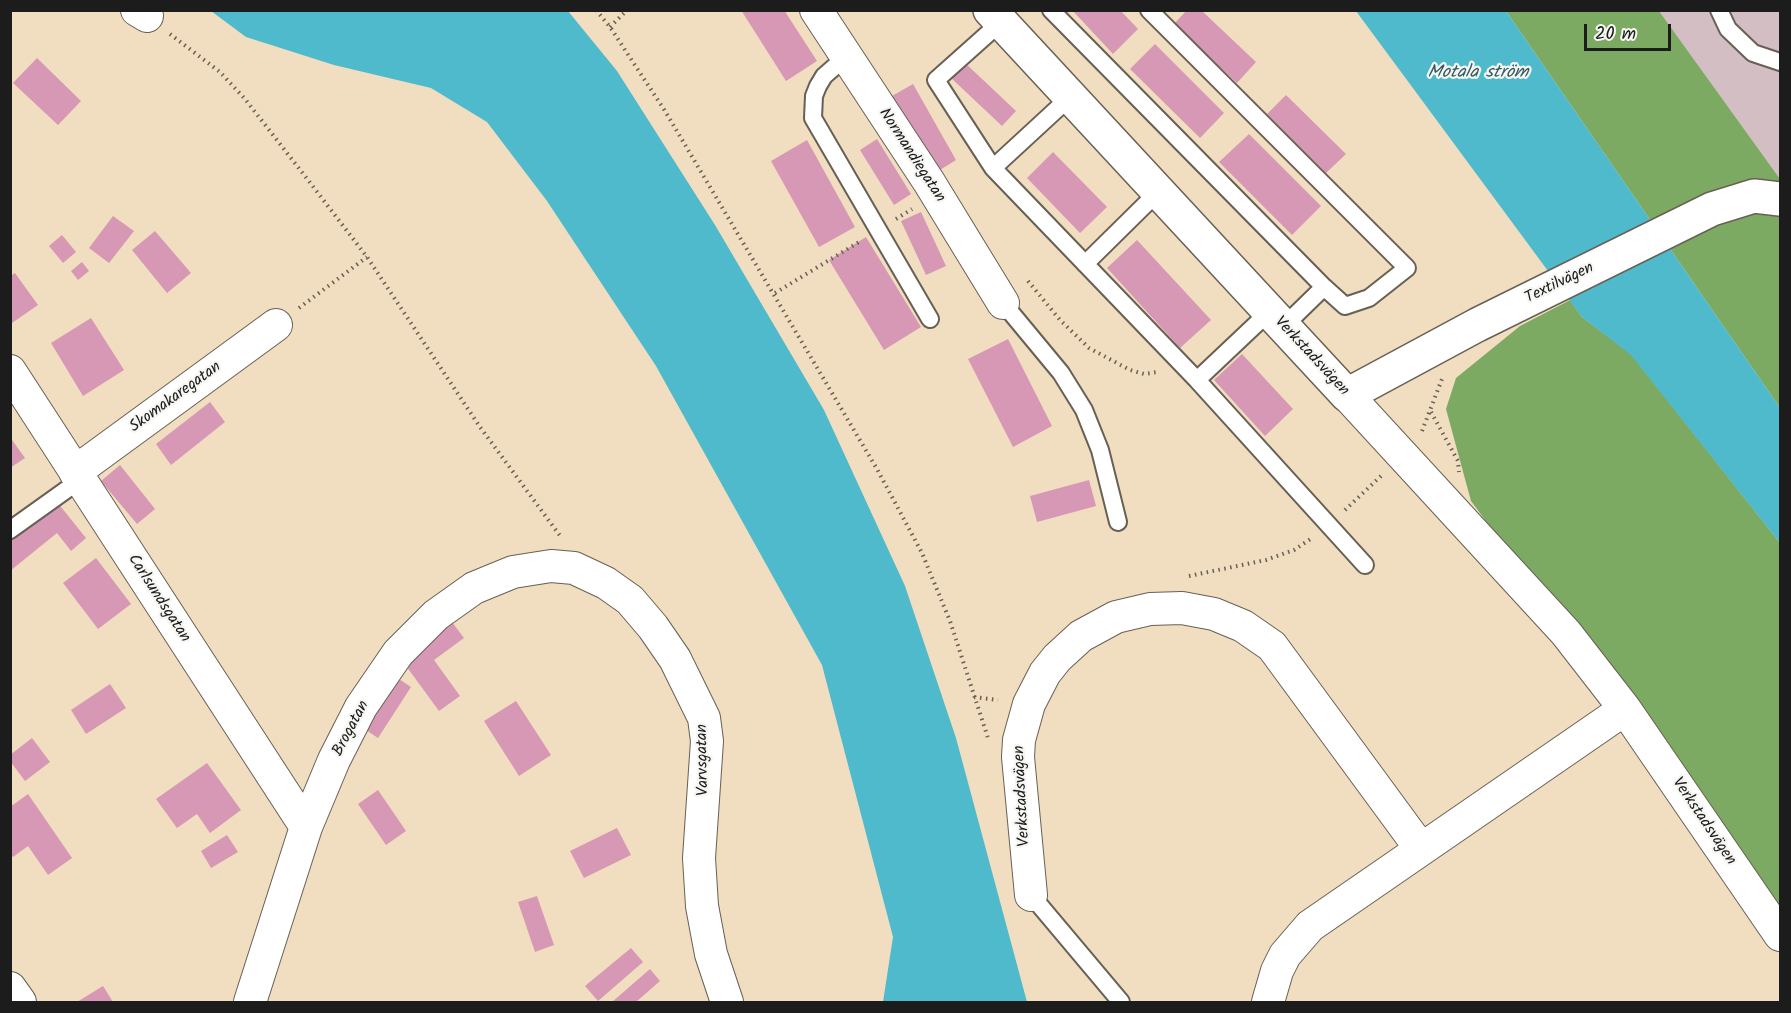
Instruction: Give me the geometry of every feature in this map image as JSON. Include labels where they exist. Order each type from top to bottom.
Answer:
[{"type":"street","name":"Normandiegatan","points":[[816,10],[936,194],[1003,303]]},
{"type":"street","name":"Verkstadsvägen","points":[[996,16],[1566,633],[1625,709],[1780,935]]},
{"type":"street","name":"Textilvägen","points":[[1347,395],[1477,326],[1712,209],[1754,196],[1780,199]]},
{"type":"street","name":"Skomakaregatan","points":[[78,476],[276,324]]},
{"type":"street","name":"Carlsundsgatan","points":[[10,371],[306,827]]},
{"type":"street","name":"Brogatan","points":[[250,1002],[306,827],[334,760],[361,707],[398,653],[436,615],[474,588],[529,568],[574,568]]},
{"type":"street","name":"Varvsgatan","points":[[574,568],[606,583],[630,600],[654,627],[675,659],[704,718],[707,741],[699,858],[702,906],[711,954],[727,1002]]},
{"type":"street","name":"Verkstadsvägen","points":[[1031,895],[1019,773],[1019,740],[1029,704],[1045,673],[1057,658],[1081,636],[1116,617],[1150,609],[1200,610],[1243,626],[1272,646],[1421,849]]},
{"type":"street","points":[[1268,1002],[1276,971],[1296,940],[1310,926],[1625,709]]},
{"type":"street","points":[[10,988],[20,1002]]},
{"type":"lane","points":[[1051,10],[1345,306],[1369,298],[1407,268],[1149,10]]},
{"type":"lane","points":[[1719,10],[1728,29],[1753,53],[1780,62]]},
{"type":"lane","points":[[996,16],[936,80],[993,168],[1197,380],[1365,565]]},
{"type":"lane","points":[[846,56],[824,76],[818,86],[814,96],[813,118],[930,319]]},
{"type":"lane","points":[[993,168],[1070,97]]},
{"type":"lane","points":[[1085,264],[1158,192]]},
{"type":"lane","points":[[1197,380],[1276,319],[1324,287]]},
{"type":"lane","points":[[1003,303],[1061,373],[1084,410],[1100,450],[1118,522]]},
{"type":"lane","name":"Skomakaregatan","points":[[10,530],[78,476]]},
{"type":"lane","points":[[1031,895],[1121,1002]]},
{"type":"path","points":[[596,10],[610,27],[775,292],[877,468],[922,553],[950,621],[982,725],[999,755],[1019,773]]},
{"type":"path","points":[[610,27],[627,10]]},
{"type":"path","points":[[142,14],[220,72],[245,99],[367,257],[480,427],[550,519],[565,543],[574,568]]},
{"type":"path","points":[[775,292],[936,194]]},
{"type":"path","points":[[276,324],[367,257]]},
{"type":"path","points":[[1021,272],[1060,320],[1104,359],[1144,374],[1164,370],[1176,358]]},
{"type":"path","points":[[1187,577],[1266,560],[1294,550],[1329,524]]},
{"type":"shaded area","points":[[1659,11],[1780,11],[1780,179]]},
{"type":"green space","points":[[1506,11],[1659,11],[1780,179],[1780,408]]},
{"type":"green space","points":[[1570,300],[1582,317],[1631,354],[1780,543],[1780,933],[1625,709],[1471,501],[1446,409],[1456,378],[1520,326]]},
{"type":"water","points":[[211,11],[568,11],[617,71],[715,225],[824,410],[905,586],[956,738],[1027,1002],[883,1002],[893,937],[822,665],[656,366],[547,201],[487,122],[431,88],[334,65],[246,37]]},
{"type":"water","name":"Motala ström","points":[[1356,11],[1506,11],[1780,408],[1780,543],[1631,355],[1582,317]]},
{"type":"building","points":[[741,10],[784,10],[817,61],[786,81]]},
{"type":"building","points":[[1072,10],[1120,10],[1138,29],[1113,54]]},
{"type":"building","points":[[1187,10],[1201,10],[1256,62],[1237,83],[1174,24]]},
{"type":"building","points":[[1155,44],[1224,113],[1200,138],[1130,69]]},
{"type":"building","points":[[37,58],[81,101],[58,125],[13,83]]},
{"type":"building","points":[[963,61],[1016,111],[1002,126],[949,76]]},
{"type":"building","points":[[913,84],[956,160],[935,173],[892,96]]},
{"type":"building","points":[[1286,95],[1346,154],[1326,173],[1267,114]]},
{"type":"building","points":[[1249,134],[1321,206],[1292,235],[1219,162]]},
{"type":"building","points":[[877,139],[911,194],[894,205],[860,150]]},
{"type":"building","points":[[807,140],[855,227],[819,247],[771,161]]},
{"type":"building","points":[[1053,152],[1107,207],[1080,233],[1027,178]]},
{"type":"building","points":[[921,212],[946,266],[926,275],[901,221]]},
{"type":"building","points":[[113,216],[134,231],[109,263],[89,248]]},
{"type":"building","points":[[155,231],[191,273],[167,293],[132,250]]},
{"type":"building","points":[[62,235],[76,252],[63,263],[49,246]]},
{"type":"building","points":[[866,237],[921,327],[884,350],[829,260]]},
{"type":"building","points":[[1137,240],[1211,320],[1180,348],[1107,268]]},
{"type":"building","points":[[82,262],[89,271],[78,280],[71,271]]},
{"type":"building","points":[[15,273],[38,305],[12,323],[10,276]]},
{"type":"building","points":[[91,318],[124,370],[83,396],[51,343]]},
{"type":"building","points":[[1008,339],[1052,426],[1013,447],[968,359]]},
{"type":"building","points":[[1242,354],[1293,409],[1265,436],[1214,380]]},
{"type":"building","points":[[210,402],[225,422],[171,465],[156,444]]},
{"type":"building","points":[[10,437],[25,458],[10,468]]},
{"type":"building","points":[[120,465],[155,509],[137,524],[101,481]]},
{"type":"building","points":[[1089,480],[1096,506],[1037,522],[1030,496]]},
{"type":"building","points":[[57,502],[86,538],[71,551],[57,533],[10,571],[10,540]]},
{"type":"building","points":[[96,558],[131,604],[98,629],[63,583]]},
{"type":"building","points":[[452,622],[464,638],[434,660],[460,696],[439,711],[401,659]]},
{"type":"building","points":[[396,677],[411,687],[378,738],[363,728]]},
{"type":"building","points":[[110,684],[126,708],[86,734],[71,710]]},
{"type":"building","points":[[516,701],[551,755],[519,776],[484,721]]},
{"type":"building","points":[[32,738],[50,762],[25,781],[10,761],[10,755]]},
{"type":"building","points":[[207,763],[241,810],[210,833],[197,814],[177,828],[156,799]]},
{"type":"building","points":[[378,790],[406,831],[386,845],[358,804]]},
{"type":"building","points":[[28,794],[72,858],[48,875],[28,846],[13,857],[10,853],[10,807]]},
{"type":"building","points":[[617,828],[631,855],[584,878],[570,851]]},
{"type":"building","points":[[227,835],[238,852],[211,868],[201,851]]},
{"type":"building","points":[[537,896],[554,945],[535,952],[518,902]]},
{"type":"building","points":[[631,948],[643,962],[598,1001],[585,986]]},
{"type":"building","points":[[650,969],[660,981],[636,1002],[612,1002]]},
{"type":"building","points":[[103,986],[113,1002],[77,1002]]}]
